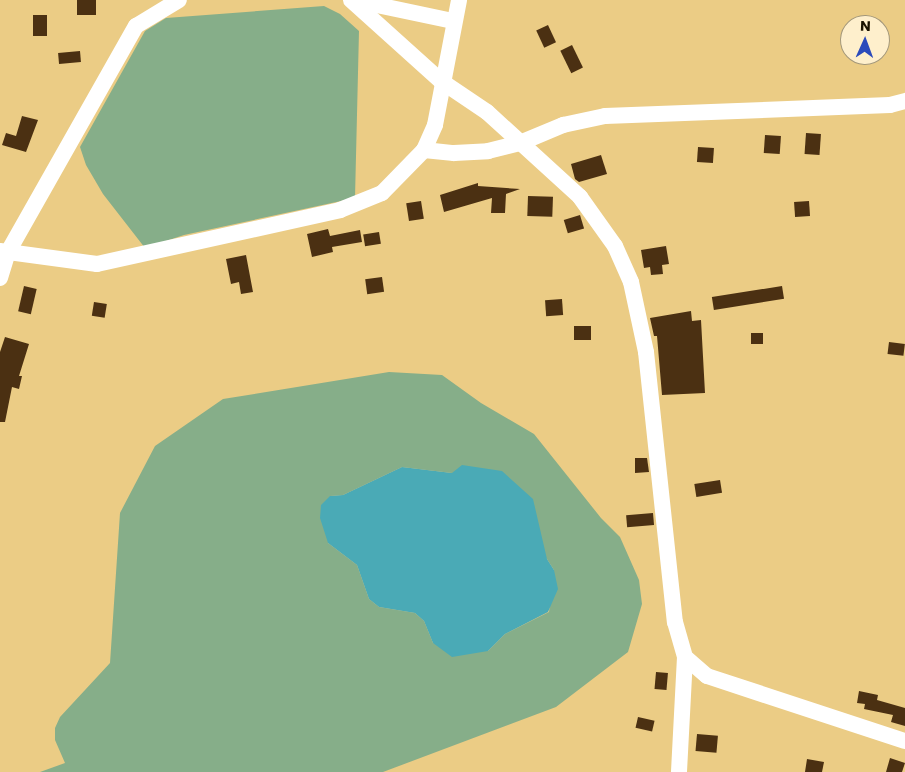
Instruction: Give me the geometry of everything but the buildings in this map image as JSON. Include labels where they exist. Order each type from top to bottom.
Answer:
[{"type":"street","points":[[0,278],[4,251],[136,26],[179,0]]},
{"type":"street","points":[[352,0],[453,21]]},
{"type":"street","points":[[352,0],[441,81],[487,112],[580,197],[615,246],[631,282],[646,352],[675,622],[685,657],[679,772]]},
{"type":"street","points":[[4,251],[97,264],[340,210],[382,193],[424,150],[435,125],[441,81],[459,0]]},
{"type":"street","points":[[424,150],[454,153],[488,151],[520,143],[563,126],[605,116],[890,105],[905,101]]},
{"type":"street","points":[[685,657],[707,676],[905,741]]},
{"type":"green space","points":[[324,6],[340,14],[359,31],[355,198],[184,235],[145,248],[103,194],[86,165],[80,147],[145,31],[166,18]]},
{"type":"green space","points":[[389,372],[442,375],[481,403],[534,434],[601,518],[620,537],[639,580],[642,604],[628,652],[556,707],[383,772],[40,772],[65,763],[55,740],[55,728],[60,717],[110,663],[120,513],[155,446],[223,399]],"holes":[[[402,467],[452,473],[547,559],[554,570],[549,612],[505,634],[488,651],[433,643],[424,621],[415,613],[379,607],[369,599],[357,565],[328,543],[330,496],[343,495]]]},
{"type":"water","points":[[462,465],[502,471],[533,499],[547,559],[554,570],[558,589],[548,612],[505,634],[488,651],[452,657],[433,643],[424,621],[415,613],[379,607],[369,599],[357,565],[328,543],[320,518],[321,505],[330,496],[343,495],[402,467],[452,473]]}]
